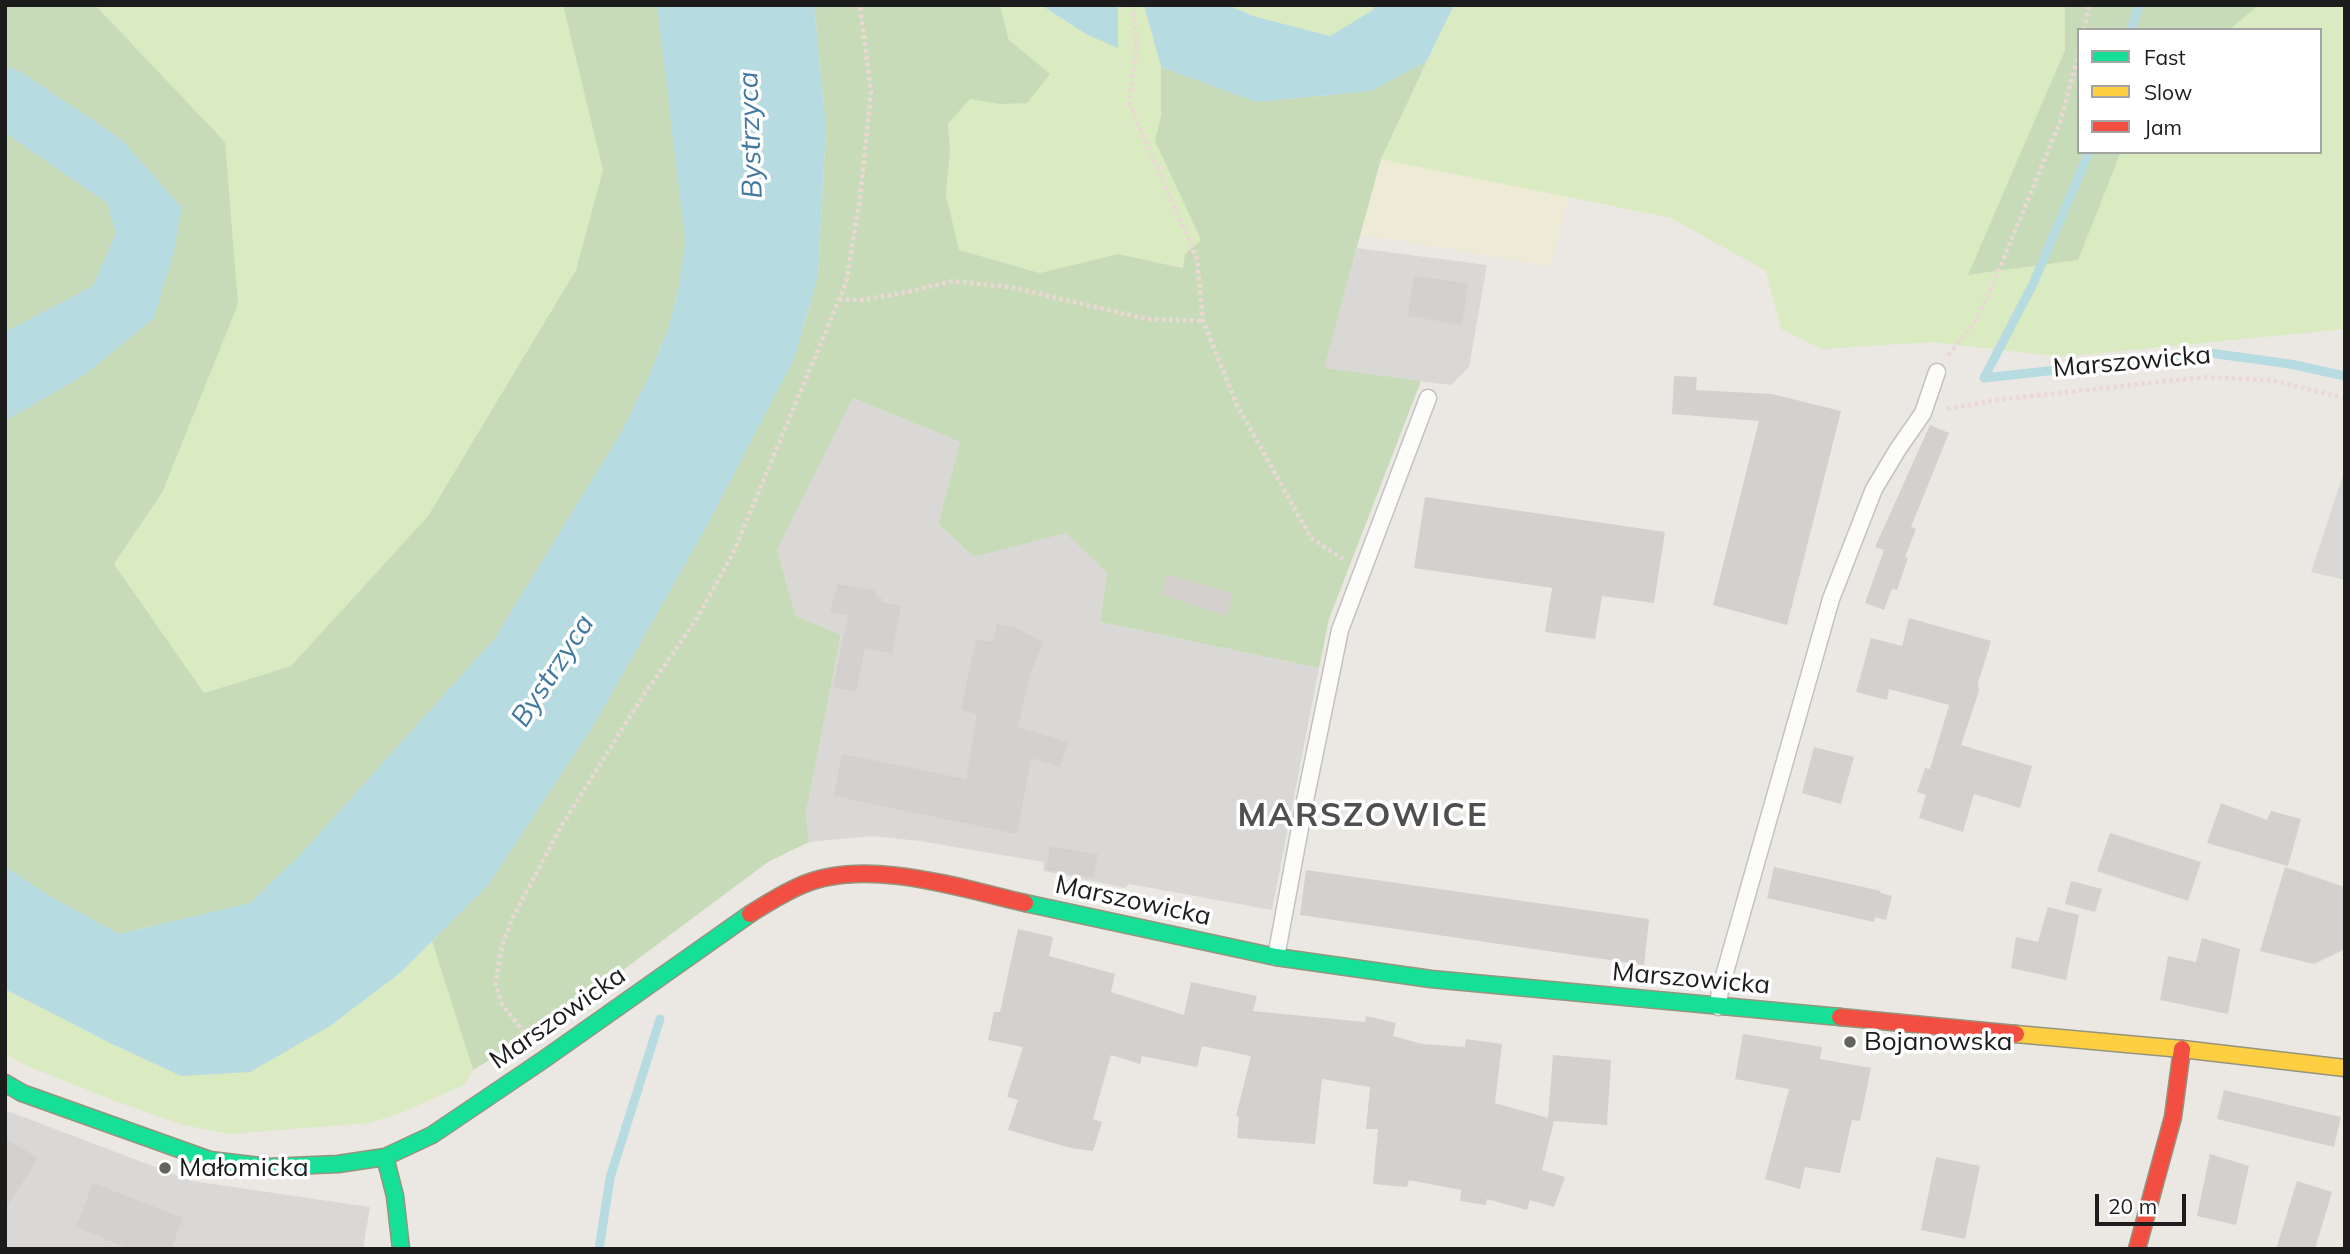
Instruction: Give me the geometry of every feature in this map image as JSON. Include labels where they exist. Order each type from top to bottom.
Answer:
[{"type":"street","name":"Marszowicka","points":[[5,1083],[22,1093],[210,1160],[268,1167],[338,1164],[385,1157],[432,1135],[737,922],[804,884],[846,875],[906,875],[1276,957],[1431,979],[2182,1049],[2345,1068]]},
{"type":"street","points":[[2137,1249],[2174,1117],[2182,1049]]},
{"type":"street","points":[[385,1157],[395,1196],[401,1249]]},
{"type":"lane","points":[[1718,1007],[1720,990],[1832,599],[1874,489],[1923,414],[1937,372]]},
{"type":"lane","points":[[1276,957],[1340,630],[1428,398]]},
{"type":"path","points":[[522,1030],[502,1004],[495,984],[502,947],[512,919],[559,830],[639,702],[696,620],[733,552],[846,283],[860,198],[871,92],[860,5]]},
{"type":"path","points":[[1133,5],[1137,45],[1129,103],[1197,259],[1203,321],[1237,405],[1311,538],[1363,573]]},
{"type":"path","points":[[2084,28],[2089,5]]},
{"type":"path","points":[[1937,372],[1952,349],[1972,327],[1989,294],[2060,122],[2077,60]]},
{"type":"path","points":[[839,299],[860,300],[953,281],[1015,288],[1146,319],[1203,321]]},
{"type":"path","name":"Marszowicka","points":[[1923,414],[1996,400],[2204,377],[2270,380],[2345,398]]},
{"type":"shaded area","points":[[1381,159],[1568,197],[1551,266],[1361,234]]},
{"type":"shaded area","points":[[1357,248],[1487,265],[1469,367],[1451,385],[1323,369]]},
{"type":"shaded area","points":[[853,398],[960,442],[938,524],[974,557],[1066,532],[1107,573],[1100,622],[1319,668],[1272,910],[1129,884],[1125,888],[1044,871],[1043,862],[920,841],[872,836],[809,842],[806,813],[841,636],[796,616],[777,550]]},
{"type":"shaded area","points":[[2345,469],[2345,580],[2311,572]]},
{"type":"shaded area","points":[[5,1110],[192,1181],[370,1207],[363,1249],[5,1249]]},
{"type":"green space","points":[[5,5],[95,5],[225,142],[238,304],[162,493],[114,564],[204,693],[291,666],[428,516],[576,270],[603,170],[563,5],[657,5],[686,241],[678,292],[668,329],[648,378],[623,429],[495,638],[300,855],[250,903],[119,934],[46,894],[5,866],[5,421],[86,374],[182,208],[121,139],[21,72],[5,66]]},
{"type":"green space","points":[[95,5],[563,5],[604,170],[576,270],[428,516],[291,666],[203,693],[114,564],[162,493],[225,142]]},
{"type":"green space","points":[[814,5],[1000,5],[1009,40],[1050,74],[1027,103],[999,104],[970,99],[948,124],[950,151],[946,195],[959,250],[1040,273],[1118,254],[1183,268],[1185,254],[1201,240],[1155,141],[1161,115],[1161,67],[1256,102],[1371,91],[1427,61],[1381,159],[1324,368],[1421,381],[1329,619],[1319,668],[1100,622],[1107,573],[1066,533],[974,557],[938,524],[960,442],[853,398],[777,550],[796,616],[841,635],[806,813],[809,842],[768,862],[556,1020],[473,1070],[432,941],[489,884],[597,720],[710,520],[794,359],[818,276],[826,127]]},
{"type":"green space","points":[[1000,5],[1041,5],[1086,34],[1118,47],[1118,5],[1144,5],[1161,67],[1161,115],[1155,141],[1201,240],[1185,254],[1184,268],[1118,254],[1041,273],[958,250],[946,195],[950,151],[948,124],[970,99],[999,104],[1009,39]]},
{"type":"green space","points":[[1228,5],[1373,5],[1373,10],[1330,36],[1253,16]]},
{"type":"green space","points":[[1454,5],[2065,5],[2065,50],[1969,275],[2077,260],[2120,154],[2322,154],[2322,28],[2231,28],[2259,5],[2345,5],[2345,329],[2061,357],[1932,342],[1822,349],[1781,329],[1766,271],[1671,218],[1381,159]]},
{"type":"green space","points":[[2065,5],[2259,5],[2231,28],[2077,28],[2077,154],[2120,154],[2078,260],[1968,275],[2065,50]]},
{"type":"green space","points":[[5,133],[107,203],[116,233],[93,286],[5,332]]},
{"type":"green space","points":[[432,941],[473,1070],[464,1085],[403,1112],[369,1123],[228,1134],[180,1124],[123,1104],[27,1066],[5,1054],[5,989],[181,1076],[330,1026],[400,973]]},
{"type":"water","name":"Bystrzyca","points":[[657,5],[814,5],[826,127],[818,276],[794,359],[710,520],[597,720],[489,884],[400,973],[330,1026],[250,1072],[181,1076],[5,989],[5,866],[46,894],[119,934],[250,903],[300,855],[495,638],[623,429],[668,329],[678,292],[685,241]]},
{"type":"water","points":[[1041,5],[1118,5],[1118,48],[1086,34]]},
{"type":"water","points":[[1144,5],[1228,5],[1253,16],[1330,36],[1373,10],[1373,5],[1454,5],[1427,61],[1371,91],[1256,102],[1161,67]]},
{"type":"water","points":[[5,66],[21,72],[121,139],[182,208],[173,255],[154,318],[86,374],[5,421],[5,332],[93,286],[116,233],[107,203],[5,133]]},
{"type":"building","points":[[1414,276],[1468,283],[1462,325],[1408,316]]},
{"type":"building","points":[[1674,376],[1697,377],[1696,390],[1772,394],[1841,411],[1787,625],[1713,605],[1759,421],[1672,414]]},
{"type":"building","points":[[1930,425],[1949,433],[1911,527],[1916,529],[1905,557],[1908,558],[1897,590],[1892,589],[1884,610],[1865,603],[1884,550],[1875,547]]},
{"type":"building","points":[[1425,497],[1665,532],[1654,603],[1602,596],[1595,639],[1545,632],[1552,588],[1414,568]]},
{"type":"building","points":[[1167,574],[1233,594],[1227,616],[1161,595]]},
{"type":"building","points":[[838,584],[876,590],[875,596],[882,598],[881,602],[901,606],[892,654],[865,648],[856,692],[833,687],[848,615],[830,612]]},
{"type":"building","points":[[1909,618],[1991,641],[1978,683],[1979,691],[1961,745],[2032,766],[2020,808],[1974,794],[1963,832],[1919,818],[1926,795],[1917,792],[1925,768],[1930,769],[1949,705],[1889,689],[1887,700],[1856,692],[1871,638],[1902,646]]},
{"type":"building","points":[[997,624],[1017,628],[1043,642],[1030,675],[1018,727],[1068,742],[1060,767],[1031,758],[1017,834],[834,796],[842,754],[966,779],[977,714],[961,710],[976,639],[993,642]]},
{"type":"building","points":[[1814,747],[1854,757],[1841,804],[1802,793]]},
{"type":"building","points":[[2221,803],[2267,820],[2271,811],[2301,819],[2288,866],[2207,843]]},
{"type":"building","points":[[2110,833],[2201,862],[2188,901],[2097,871]]},
{"type":"building","points":[[1050,846],[1098,854],[1093,878],[1046,870]]},
{"type":"building","points":[[1774,867],[1881,891],[1880,893],[1892,896],[1886,920],[1875,917],[1874,922],[1767,898]]},
{"type":"building","points":[[2285,867],[2345,887],[2345,949],[2314,964],[2260,951]]},
{"type":"building","points":[[1306,870],[1649,919],[1644,965],[1300,915]]},
{"type":"building","points":[[2071,881],[2102,889],[2095,912],[2065,904]]},
{"type":"building","points":[[2048,907],[2079,915],[2066,980],[2011,968],[2016,937],[2038,942]]},
{"type":"building","points":[[1018,929],[1053,937],[1049,956],[1115,974],[1111,992],[1184,1015],[1191,982],[1257,996],[1253,1011],[1365,1022],[1366,1016],[1396,1023],[1393,1036],[1422,1044],[1465,1047],[1466,1039],[1502,1044],[1495,1103],[1548,1118],[1553,1055],[1611,1060],[1607,1125],[1554,1121],[1542,1170],[1565,1177],[1554,1207],[1530,1200],[1527,1210],[1487,1199],[1486,1205],[1460,1201],[1461,1190],[1409,1180],[1407,1187],[1373,1184],[1378,1129],[1366,1129],[1370,1087],[1322,1079],[1315,1144],[1237,1138],[1239,1117],[1236,1116],[1251,1056],[1202,1046],[1197,1067],[1142,1056],[1140,1064],[1111,1055],[1093,1119],[1102,1122],[1093,1151],[1071,1148],[1008,1130],[1018,1100],[1007,1097],[1023,1047],[988,1040],[994,1012],[1000,1012]]},
{"type":"building","points":[[2202,938],[2240,949],[2228,1014],[2160,1000],[2168,956],[2196,962]]},
{"type":"building","points":[[1743,1034],[1822,1047],[1820,1059],[1871,1068],[1860,1121],[1852,1120],[1840,1173],[1805,1167],[1800,1189],[1765,1179],[1789,1089],[1735,1079]]},
{"type":"building","points":[[2224,1090],[2341,1117],[2334,1147],[2217,1119]]},
{"type":"building","points":[[5,1138],[38,1158],[5,1210]]},
{"type":"building","points":[[2210,1154],[2249,1166],[2236,1225],[2197,1216]]},
{"type":"building","points":[[1936,1157],[1980,1166],[1965,1239],[1921,1230]]},
{"type":"building","points":[[2297,1181],[2332,1192],[2315,1249],[2276,1249]]},
{"type":"building","points":[[93,1183],[183,1218],[171,1249],[130,1249],[76,1227]]},
{"type":"waterway","points":[[2132,28],[2139,5]]},
{"type":"waterway","points":[[2088,154],[2033,284],[1984,378],[2210,353],[2290,364],[2345,376]]},
{"type":"waterway","points":[[599,1249],[610,1178],[660,1019]]},
{"type":"traffic: fast","points":[[1025,903],[1276,957],[1431,979],[1840,1017]]},
{"type":"traffic: fast","points":[[5,1083],[22,1093],[210,1160],[268,1167],[338,1164],[385,1157],[432,1135],[750,914]]},
{"type":"traffic: fast","points":[[385,1157],[395,1196],[401,1249]]},
{"type":"traffic: slow","points":[[2016,1034],[2182,1049],[2345,1068]]},
{"type":"traffic: jam","points":[[750,914],[802,885],[827,877],[855,874],[884,874],[943,883],[1025,903]]},
{"type":"traffic: jam","points":[[1840,1017],[2016,1034]]},
{"type":"traffic: jam","points":[[2137,1249],[2173,1117],[2182,1049]]},
{"type":"place","name":"Bojanowska","points":[[1850,1042]]},
{"type":"place","name":"Małomicka","points":[[165,1168]]},
{"type":"district","name":"MARSZOWICE","points":[[1363,816]]}]
